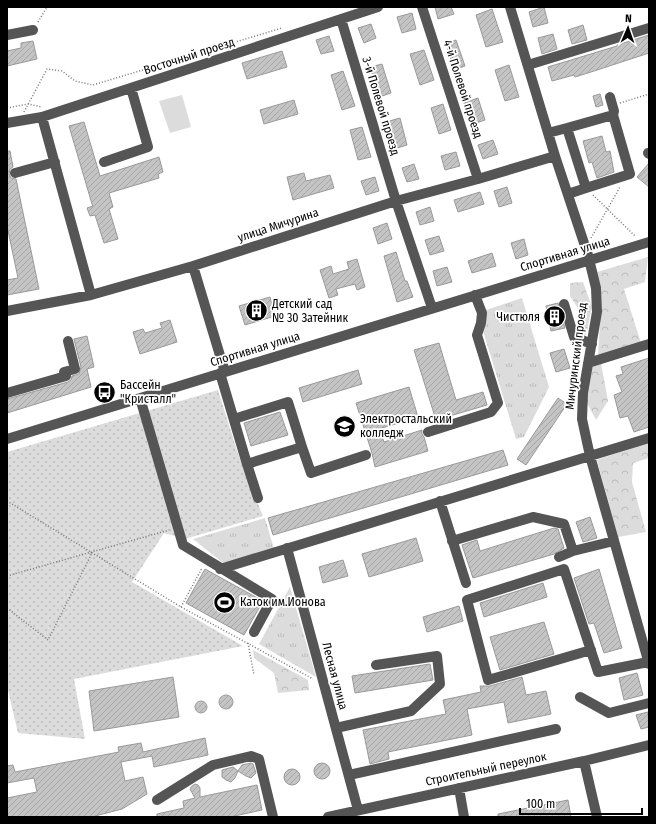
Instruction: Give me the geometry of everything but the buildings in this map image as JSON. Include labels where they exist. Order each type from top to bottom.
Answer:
[{"type":"street","name":"Восточный проезд","points":[[7,123],[131,88],[341,19],[350,12],[378,7]]},
{"type":"street","name":"4-й Полевой проезд","points":[[422,7],[478,179]]},
{"type":"street","name":"Мичуринский проезд","points":[[510,7],[555,156],[589,259],[596,288],[597,312],[588,363],[582,406],[582,419],[590,456],[649,662]]},
{"type":"street","name":"3-й Полевой проезд","points":[[341,19],[396,201],[432,308]]},
{"type":"street","points":[[528,65],[649,28]]},
{"type":"street","points":[[7,35],[34,30]]},
{"type":"street","points":[[104,162],[148,148],[131,88]]},
{"type":"street","points":[[548,133],[567,128],[612,106],[630,174],[568,194]]},
{"type":"street","points":[[45,113],[55,162],[91,295]]},
{"type":"street","points":[[567,128],[586,188]]},
{"type":"street","name":"улица Мичурина","points":[[7,311],[91,295],[193,266],[396,201],[555,156]]},
{"type":"street","points":[[15,173],[55,162]]},
{"type":"street","name":"Спортивная улица","points":[[7,439],[589,259],[649,242]]},
{"type":"street","points":[[193,266],[234,419],[258,498]]},
{"type":"street","points":[[428,432],[491,412],[498,403],[477,335],[481,323],[482,313],[475,295]]},
{"type":"street","points":[[564,304],[574,337],[592,344]]},
{"type":"street","points":[[7,393],[66,376],[64,372],[75,369],[68,340]]},
{"type":"street","points":[[588,363],[649,344]]},
{"type":"street","points":[[140,398],[183,545],[220,569],[272,599],[254,632]]},
{"type":"street","points":[[234,419],[288,402],[311,473],[366,455]]},
{"type":"street","points":[[220,569],[649,438]]},
{"type":"street","points":[[247,464],[302,447]]},
{"type":"street","points":[[440,502],[466,583]]},
{"type":"street","points":[[452,541],[533,517],[564,524],[573,551]]},
{"type":"street","points":[[559,557],[573,551],[614,541]]},
{"type":"street","name":"Лесная улица","points":[[287,548],[358,810]]},
{"type":"street","points":[[591,650],[488,680],[467,600],[564,569],[591,650],[598,672],[649,662]]},
{"type":"street","points":[[336,728],[411,711],[440,684],[437,656],[376,665]]},
{"type":"street","points":[[580,697],[609,713],[649,702]]},
{"type":"street","points":[[349,775],[556,729]]},
{"type":"street","name":"Строительный переулок","points":[[328,817],[584,761],[649,745]]},
{"type":"street","points":[[156,800],[214,765],[251,756],[260,759],[273,817]]},
{"type":"street","points":[[584,761],[597,817]]},
{"type":"street","points":[[459,788],[464,817]]},
{"type":"path","points":[[34,30],[47,7]]},
{"type":"path","points":[[20,120],[47,69],[62,71],[74,81],[93,85],[280,28],[285,29]]},
{"type":"path","points":[[612,106],[649,94]]},
{"type":"path","points":[[7,108],[28,104],[45,113]]},
{"type":"path","points":[[590,239],[626,175]]},
{"type":"path","points":[[586,188],[636,237]]},
{"type":"path","points":[[7,501],[181,607],[324,685]]},
{"type":"path","points":[[7,576],[173,529]]},
{"type":"path","points":[[7,608],[48,640],[92,553]]},
{"type":"path","points":[[248,643],[254,676]]},
{"type":"green space","points":[[182,95],[191,127],[170,133],[159,101]]},
{"type":"green space","points":[[648,257],[645,282],[624,289],[641,343],[598,355],[601,305],[597,272]]},
{"type":"green space","points":[[583,282],[592,307],[586,335],[576,331],[579,310],[570,296],[570,283]]},
{"type":"green space","points":[[522,298],[549,387],[524,437],[516,439],[483,331],[486,310]]},
{"type":"green space","points":[[601,363],[608,401],[596,420],[586,401],[591,366]]},
{"type":"green space","points":[[218,390],[238,454],[263,516],[185,539],[164,533],[132,582],[243,646],[74,679],[85,739],[18,733],[7,686],[7,452]]},
{"type":"green space","points":[[649,442],[649,458],[633,463],[632,482],[646,532],[618,537],[597,460]]},
{"type":"green space","points":[[265,518],[274,549],[223,563],[193,539]]},
{"type":"green space","points":[[290,587],[316,677],[259,644]]},
{"type":"green space","points":[[253,650],[308,680],[309,690],[278,693],[274,673],[254,658]]},
{"type":"place","name":"Детский сад № 30 Затейник","points":[[257,311]]},
{"type":"place","name":"Чистюля","points":[[555,317]]},
{"type":"place","name":"Бассейн \"Кристалл\"","points":[[105,392]]},
{"type":"place","name":"Электростальский колледж","points":[[345,426]]},
{"type":"place","name":"Каток им.Ионова","points":[[225,602]]}]
